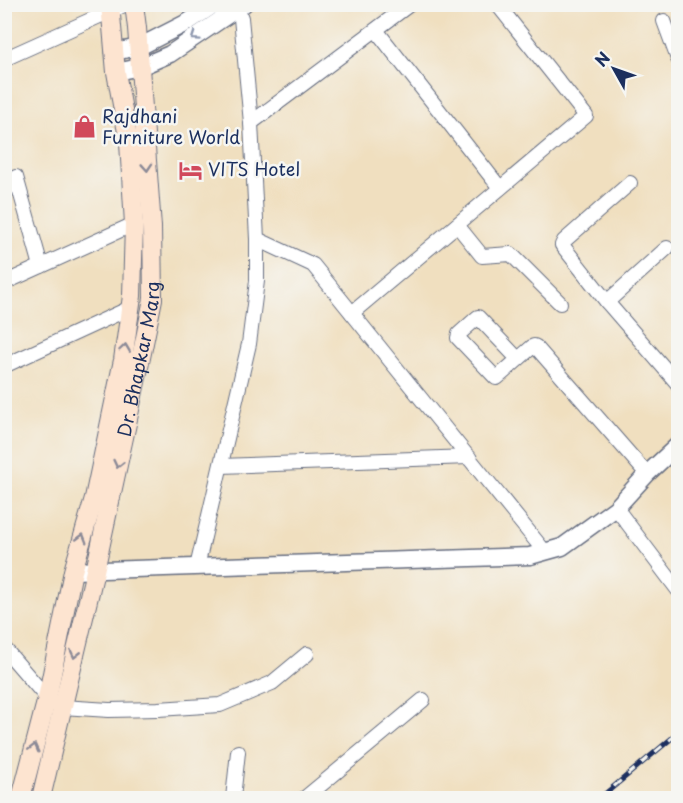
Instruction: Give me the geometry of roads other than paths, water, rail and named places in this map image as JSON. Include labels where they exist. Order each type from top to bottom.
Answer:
[{"type":"main road","name":"Dr. Bhapkar Marg","points":[[55,703],[94,571],[153,299],[152,227],[134,4]]},
{"type":"main road","name":"Dr. Bhapkar Marg","points":[[55,703],[73,571],[94,498],[123,360],[132,296],[134,224],[129,142],[114,52],[115,6]]},
{"type":"main road","points":[[21,798],[55,703]]},
{"type":"main road","points":[[41,798],[55,703]]},
{"type":"street","points":[[114,52],[139,47],[188,22],[215,4]]},
{"type":"street","points":[[251,123],[410,4]]},
{"type":"street","points":[[352,313],[586,116],[497,4]]},
{"type":"street","points":[[4,59],[115,6]]},
{"type":"street","points":[[116,72],[140,67],[170,54],[239,6],[251,123],[257,281],[249,344],[197,567]]},
{"type":"street","points":[[664,21],[678,59]]},
{"type":"street","points":[[376,30],[500,188]]},
{"type":"street","points":[[4,193],[16,177],[41,266]]},
{"type":"street","points":[[630,183],[564,241],[564,248],[678,384]]},
{"type":"street","points":[[4,283],[134,224]]},
{"type":"street","points":[[457,225],[482,256],[510,254],[560,303]]},
{"type":"street","points":[[257,239],[313,265],[545,552]]},
{"type":"street","points":[[607,302],[667,248]]},
{"type":"street","points":[[4,366],[130,308]]},
{"type":"street","points":[[518,359],[478,317],[459,334],[458,338],[496,378],[532,347],[536,347],[646,474]]},
{"type":"street","points":[[73,571],[530,556],[561,547],[616,508],[646,474],[678,445]]},
{"type":"street","points":[[221,466],[469,457]]},
{"type":"street","points":[[616,508],[678,590]]},
{"type":"street","points":[[4,648],[55,703],[109,710],[220,705],[272,683],[307,654]]},
{"type":"street","points":[[305,798],[423,700]]},
{"type":"street","points":[[233,798],[238,752]]},
{"type":"street","points":[[4,796],[12,798]]},
{"type":"railway","points":[[600,798],[678,733]]},
{"type":"place","name":"Rajdhani Furniture World","points":[[84,127]]},
{"type":"place","name":"VITS Hotel","points":[[190,170]]}]
